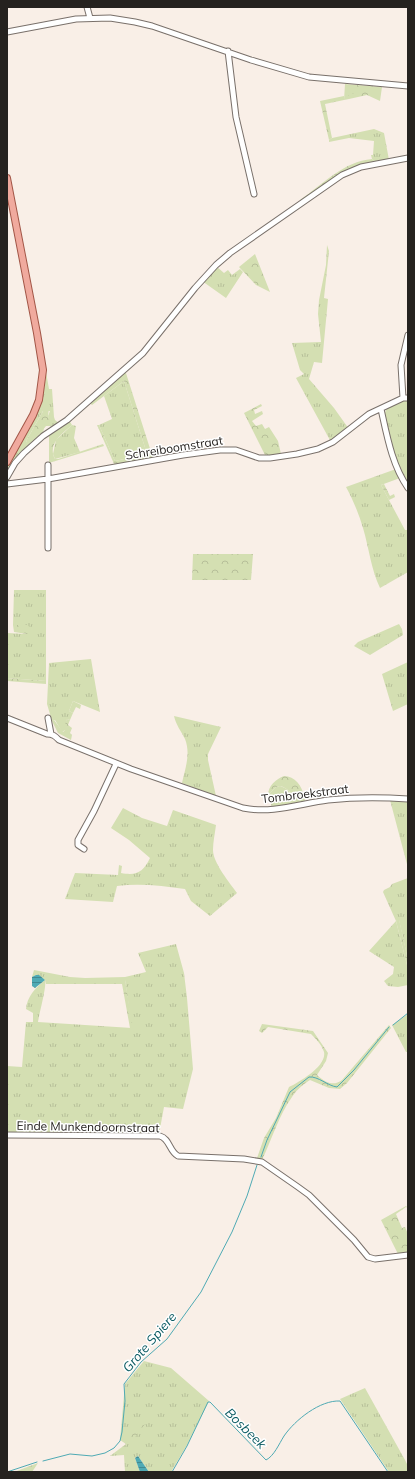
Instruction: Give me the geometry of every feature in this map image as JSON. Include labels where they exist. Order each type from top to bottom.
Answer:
[{"type":"main road","points":[[7,178],[43,370],[40,400],[7,462]]},
{"type":"street","points":[[87,7],[90,18]]},
{"type":"street","points":[[7,32],[90,18],[110,18],[152,26],[251,60],[309,77],[408,86]]},
{"type":"street","points":[[228,51],[236,117],[254,194]]},
{"type":"street","points":[[7,477],[15,463],[24,453],[43,436],[67,420],[143,353],[198,284],[230,253],[342,175],[361,167],[408,158]]},
{"type":"street","points":[[405,398],[401,365],[408,335]]},
{"type":"street","name":"Schreiboomstraat","points":[[7,484],[48,479],[183,455],[220,450],[236,450],[262,458],[297,454],[318,449],[333,442],[369,414],[405,398]]},
{"type":"street","points":[[381,409],[397,466],[402,480],[408,488]]},
{"type":"street","points":[[48,465],[48,548]]},
{"type":"street","name":"Tombroekstraat","points":[[7,718],[51,734],[59,740],[110,760],[133,767],[139,772]]},
{"type":"street","points":[[48,718],[51,734]]},
{"type":"street","name":"Tombroekstraat","points":[[110,760],[116,764],[225,803],[252,810],[279,810],[326,801],[353,798],[381,797],[408,799]]},
{"type":"street","points":[[84,849],[78,845],[78,840],[116,764]]},
{"type":"street","name":"Einde Munkendoornstraat","points":[[7,1135],[160,1136],[166,1139],[174,1154],[178,1156],[244,1159],[262,1162],[309,1195],[368,1256],[375,1259],[408,1255]]},
{"type":"green space","points":[[345,84],[357,85],[357,94],[349,94],[349,99],[344,100]]},
{"type":"green space","points":[[357,85],[382,87],[380,101],[367,95],[349,99],[348,94],[357,93]]},
{"type":"green space","points":[[344,96],[344,100],[325,104],[332,138],[329,140],[320,101]]},
{"type":"green space","points":[[374,129],[384,133],[389,160],[377,163],[372,159],[371,155],[373,155],[374,141],[349,138],[329,142],[332,138]]},
{"type":"green space","points":[[372,159],[377,163],[356,168],[302,203],[300,200],[343,169],[352,164]]},
{"type":"green space","points":[[327,245],[329,251],[324,298],[328,299],[322,363],[314,362],[309,379],[334,408],[349,429],[331,442],[296,378],[304,374],[300,370],[292,343],[321,342],[318,314],[319,300],[326,265]]},
{"type":"green space","points":[[255,254],[270,292],[256,285],[239,267]]},
{"type":"green space","points":[[216,266],[224,273],[228,270],[232,275],[240,269],[243,272],[226,298],[202,281]]},
{"type":"green space","points":[[125,370],[153,458],[115,466],[97,425],[99,425],[115,461],[147,454],[124,381],[92,405],[89,402]]},
{"type":"green space","points":[[46,372],[49,389],[52,389],[54,417],[60,424],[51,428],[48,416],[50,411],[43,411],[26,441],[26,447],[44,428],[43,433],[7,474],[7,468],[38,411],[45,386]]},
{"type":"green space","points":[[124,381],[147,454],[115,461],[99,425],[112,419],[104,396]]},
{"type":"green space","points":[[408,399],[408,484],[402,476],[392,449],[384,415],[387,408]]},
{"type":"green space","points":[[261,404],[262,406],[254,410],[255,414],[262,411],[263,414],[252,421],[256,426],[262,424],[265,429],[269,427],[278,441],[281,454],[266,457],[244,413]]},
{"type":"green space","points":[[46,406],[49,408],[48,416],[52,425],[46,426],[26,447],[24,445]]},
{"type":"green space","points":[[69,420],[72,425],[54,444],[53,454],[55,459],[103,444],[104,446],[49,463],[49,435]]},
{"type":"green space","points":[[72,425],[76,426],[74,438],[80,452],[55,459],[53,454],[56,440]]},
{"type":"green space","points":[[396,469],[400,478],[381,485],[405,530],[408,530],[408,572],[380,588],[372,566],[356,507],[346,487]]},
{"type":"green space","points":[[384,484],[390,496],[394,494],[395,497],[389,500],[381,485]]},
{"type":"green space","points":[[193,554],[253,554],[251,580],[192,580]]},
{"type":"green space","points":[[14,590],[46,590],[46,681],[7,678],[7,633],[27,634],[27,625],[13,625]]},
{"type":"green space","points":[[399,624],[403,635],[370,655],[354,646],[358,642]]},
{"type":"green space","points":[[13,625],[27,625],[31,628],[30,633],[14,632]]},
{"type":"green space","points":[[91,659],[100,712],[73,701],[69,711],[73,713],[70,720],[67,719],[65,730],[62,732],[55,720],[52,721],[47,704],[49,663]]},
{"type":"green space","points":[[408,662],[408,704],[393,711],[382,674]]},
{"type":"green space","points":[[7,678],[46,681],[46,684],[7,681]]},
{"type":"green space","points":[[73,701],[81,705],[80,709],[76,707],[73,713],[69,711]]},
{"type":"green space","points":[[174,716],[221,727],[208,754],[216,796],[182,783],[187,761],[187,745]]},
{"type":"green space","points":[[67,719],[70,720],[68,725],[72,728],[70,733],[72,735],[71,740],[58,733],[52,721],[54,720],[63,732],[65,730],[64,727]]},
{"type":"green space","points":[[284,776],[288,776],[297,782],[302,789],[304,796],[299,799],[280,786],[276,787],[268,795],[269,789],[273,783]]},
{"type":"green space","points":[[280,786],[299,799],[304,796],[305,801],[291,805],[272,807],[268,795],[276,787]]},
{"type":"green space","points":[[390,800],[408,801],[408,868]]},
{"type":"green space","points":[[123,808],[142,818],[167,826],[173,810],[216,825],[213,847],[214,855],[222,873],[237,893],[210,916],[191,901],[185,889],[168,887],[143,885],[117,886],[113,902],[65,899],[75,873],[118,875],[119,865],[122,866],[121,873],[131,874],[139,872],[145,867],[150,858],[129,840],[111,828]]},
{"type":"green space","points":[[408,878],[408,960],[399,920],[396,921],[383,892],[392,884]]},
{"type":"green space","points":[[399,919],[408,960],[408,969],[396,921]]},
{"type":"green space","points":[[396,921],[408,969],[408,985],[398,987],[388,986],[384,981],[393,974],[394,967],[369,951]]},
{"type":"green space","points":[[176,944],[184,973],[193,1069],[183,1109],[164,1107],[159,1134],[7,1134],[7,1066],[22,1067],[26,1022],[33,1022],[33,1013],[26,1009],[28,1001],[32,993],[45,980],[36,975],[32,977],[34,970],[70,977],[125,977],[146,972],[138,953]],"holes":[[[45,980],[125,980],[132,1028],[38,1022],[44,994]]]},
{"type":"green space","points":[[45,980],[125,980],[133,1028],[130,1028],[122,984],[46,984]]},
{"type":"green space","points":[[408,1014],[408,1052],[406,1052],[392,1025]]},
{"type":"green space","points":[[262,1024],[313,1031],[328,1053],[326,1061],[317,1075],[329,1083],[335,1083],[342,1080],[389,1025],[391,1028],[347,1083],[340,1089],[329,1088],[310,1080],[298,1089],[283,1111],[262,1160],[257,1158],[264,1138],[276,1118],[289,1087],[317,1068],[324,1057],[324,1052],[317,1040],[311,1034],[268,1027],[262,1033],[259,1031]]},
{"type":"green space","points":[[406,1206],[408,1208],[406,1207],[396,1214],[402,1228],[405,1227],[408,1234],[408,1253],[398,1254],[381,1220]]},
{"type":"green space","points":[[144,1361],[171,1368],[209,1401],[187,1445],[171,1472],[149,1472],[138,1456],[135,1458],[140,1472],[125,1472],[124,1455],[110,1456],[126,1444],[120,1440],[125,1384]]},
{"type":"green space","points":[[365,1388],[405,1460],[408,1466],[408,1472],[389,1472],[340,1399]]},
{"type":"green space","points":[[143,1420],[145,1424],[131,1442],[129,1438]]},
{"type":"green space","points":[[38,1463],[32,1472],[14,1472]]},
{"type":"water","points":[[39,975],[45,980],[35,988],[32,986],[32,977]]},
{"type":"water","points":[[138,1456],[149,1472],[140,1472],[135,1458]]},
{"type":"waterway","name":"Grote Spiere","points":[[393,1025],[408,1013]]},
{"type":"waterway","name":"Grote Spiere","points":[[261,1157],[267,1140],[290,1092],[309,1077],[316,1078],[337,1087],[354,1070],[389,1027]]},
{"type":"waterway","name":"Grote Spiere","points":[[43,1461],[70,1454],[92,1456],[105,1453],[114,1448],[120,1441],[125,1401],[124,1384],[141,1362],[167,1339],[201,1292],[232,1232],[247,1196],[257,1165]]},
{"type":"waterway","name":"Bosbeek","points":[[172,1472],[187,1446],[208,1402],[210,1402],[266,1460],[274,1453],[284,1436],[301,1418],[316,1407],[340,1401],[388,1472]]},
{"type":"waterway","name":"Grote Spiere","points":[[7,1472],[37,1462]]}]
